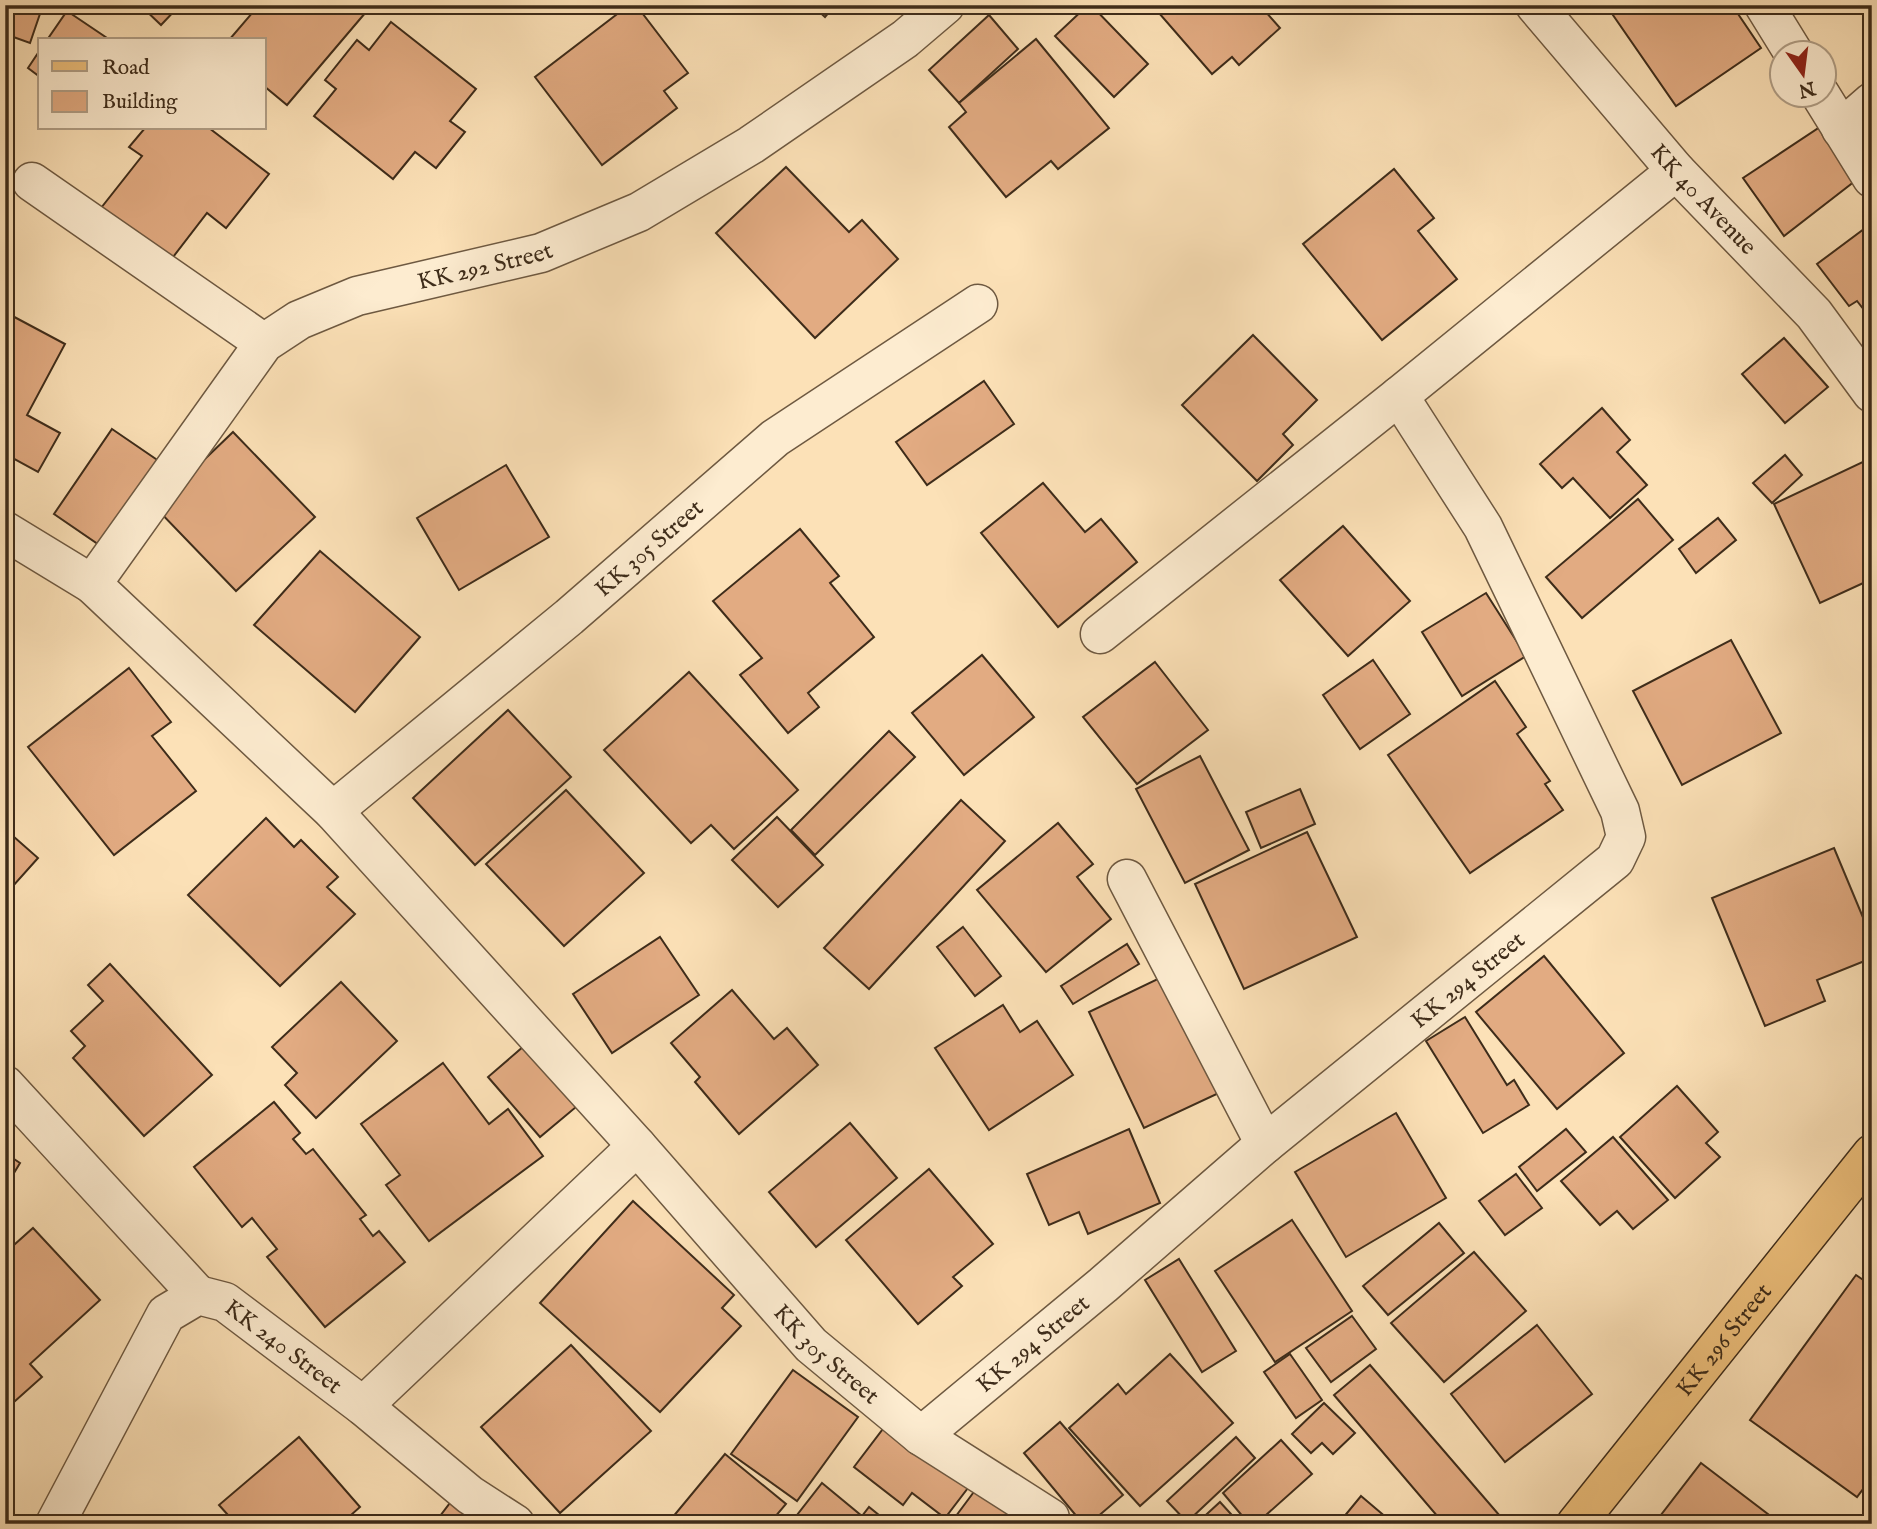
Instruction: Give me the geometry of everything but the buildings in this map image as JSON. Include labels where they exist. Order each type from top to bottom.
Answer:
[{"type":"main road","name":"KK 296 Street","points":[[1576,1524],[1872,1154]]},
{"type":"street","name":"KK 292 Street","points":[[92,584],[264,344],[299,320],[356,296],[541,253],[639,212],[751,145],[905,39],[945,5]]},
{"type":"street","name":"KK 40 Avenue","points":[[1535,5],[1676,171],[1814,314],[1872,393]]},
{"type":"street","points":[[1764,5],[1784,38]]},
{"type":"street","points":[[1841,129],[1872,102]]},
{"type":"street","points":[[1828,108],[1872,178]]},
{"type":"street","points":[[1100,634],[1676,171]]},
{"type":"street","points":[[32,182],[264,344]]},
{"type":"street","name":"KK 305 Street","points":[[333,811],[569,617],[775,438],[978,304]]},
{"type":"street","name":"KK 294 Street","points":[[921,1436],[1103,1285],[1265,1144],[1615,860],[1626,837],[1620,811],[1483,527],[1399,396]]},
{"type":"street","name":"KK 305 Street","points":[[5,531],[92,584],[333,811],[637,1146],[811,1345],[921,1436],[1049,1518],[1051,1524]]},
{"type":"street","points":[[1127,879],[1265,1144]]},
{"type":"street","points":[[5,1085],[198,1296]]},
{"type":"street","points":[[363,1406],[637,1146]]},
{"type":"street","name":"KK 240 Street","points":[[55,1524],[166,1314],[198,1296],[225,1302],[363,1406],[470,1495],[515,1524]]}]
